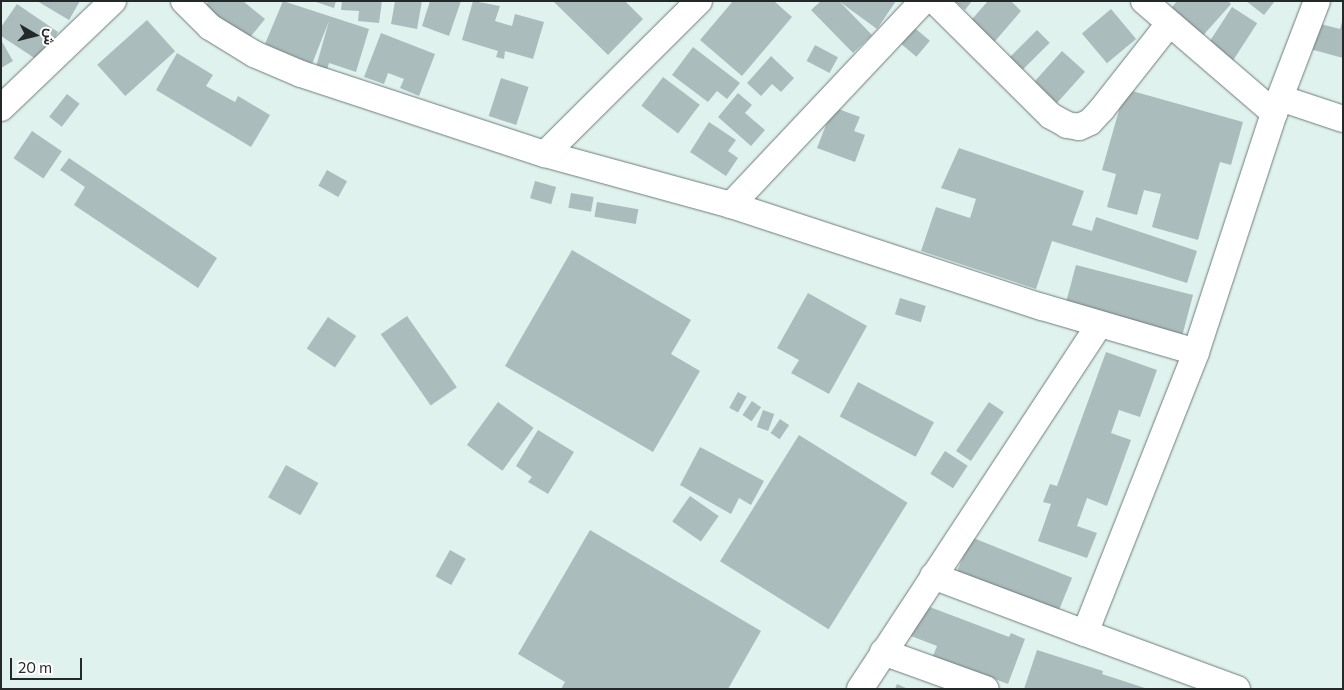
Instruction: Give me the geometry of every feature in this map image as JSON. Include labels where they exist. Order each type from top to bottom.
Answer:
[{"type":"street","points":[[1,108],[112,1]]},
{"type":"street","points":[[184,1],[210,27],[254,54],[301,74],[545,154],[731,205],[1099,325],[1196,352]]},
{"type":"street","points":[[731,205],[923,1]]},
{"type":"street","points":[[935,1],[1052,116],[1067,125],[1078,127],[1090,122],[1102,109],[1169,24]]},
{"type":"street","points":[[1144,1],[1169,24],[1277,106],[1343,119]]},
{"type":"street","points":[[1085,633],[1196,352],[1277,106],[1317,1]]},
{"type":"street","points":[[545,154],[684,6]]},
{"type":"street","points":[[860,689],[882,652],[1099,325]]},
{"type":"street","points":[[933,576],[1085,633],[1193,681],[1238,689]]},
{"type":"street","points":[[882,652],[986,689]]},
{"type":"building","points":[[37,1],[80,1],[69,20]]},
{"type":"building","points":[[209,1],[243,1],[265,19],[242,47],[199,13]]},
{"type":"building","points":[[283,1],[369,29],[356,72],[329,63],[327,70],[316,67],[329,21],[312,64],[265,44]]},
{"type":"building","points":[[313,1],[336,1],[334,8]]},
{"type":"building","points":[[342,1],[382,1],[379,23],[358,21],[359,11],[341,10]]},
{"type":"building","points":[[395,1],[422,1],[417,29],[391,24]]},
{"type":"building","points":[[430,1],[461,1],[449,36],[422,26]]},
{"type":"building","points":[[473,1],[500,6],[495,21],[512,26],[515,14],[544,22],[533,59],[505,51],[504,59],[496,57],[498,51],[462,40]]},
{"type":"building","points":[[553,1],[625,1],[643,19],[608,55]]},
{"type":"building","points":[[733,1],[774,1],[792,17],[742,76],[700,40]]},
{"type":"building","points":[[821,1],[896,1],[877,29],[840,2],[872,35],[853,53],[811,10]]},
{"type":"building","points":[[955,1],[972,1],[965,10]]},
{"type":"building","points":[[988,1],[1011,1],[1021,11],[990,47],[966,26]]},
{"type":"building","points":[[1177,1],[1228,1],[1231,4],[1192,48],[1161,21]]},
{"type":"building","points":[[1246,1],[1275,1],[1264,15]]},
{"type":"building","points":[[17,4],[58,32],[39,61],[1,36],[1,27]]},
{"type":"building","points":[[1232,7],[1257,23],[1232,63],[1206,46]]},
{"type":"building","points":[[1111,9],[1136,39],[1107,63],[1082,33]]},
{"type":"building","points":[[147,20],[175,51],[125,96],[97,65]]},
{"type":"building","points":[[1342,22],[1343,58],[1310,49],[1317,23],[1340,29]]},
{"type":"building","points":[[910,24],[930,41],[916,57],[897,40]]},
{"type":"building","points":[[1037,30],[1050,43],[1017,75],[1004,63]]},
{"type":"building","points":[[381,33],[435,54],[419,96],[400,88],[404,79],[388,73],[384,84],[364,77]]},
{"type":"building","points":[[1,40],[13,61],[1,68]]},
{"type":"building","points":[[815,45],[838,57],[830,73],[807,61]]},
{"type":"building","points":[[693,47],[740,83],[727,99],[717,91],[708,102],[672,75]]},
{"type":"building","points":[[1062,51],[1085,72],[1055,105],[1032,84]]},
{"type":"building","points":[[177,53],[213,75],[206,86],[235,102],[238,96],[270,115],[251,147],[156,90]]},
{"type":"building","points":[[771,56],[794,78],[781,92],[772,84],[761,96],[747,83]]},
{"type":"building","points":[[663,77],[700,105],[678,133],[641,106]]},
{"type":"building","points":[[501,78],[529,87],[516,125],[489,116]]},
{"type":"building","points":[[1125,89],[1243,122],[1231,165],[1220,162],[1198,240],[1152,227],[1161,194],[1144,190],[1137,215],[1107,207],[1116,174],[1102,170]]},
{"type":"building","points":[[738,93],[752,105],[745,113],[765,130],[751,146],[718,117]]},
{"type":"building","points":[[67,94],[80,104],[62,127],[49,117]]},
{"type":"building","points":[[833,107],[860,117],[854,131],[865,135],[855,162],[817,148]]},
{"type":"building","points":[[709,122],[736,140],[728,151],[738,158],[726,176],[690,152]]},
{"type":"building","points":[[32,131],[62,151],[43,178],[14,158]]},
{"type":"building","points":[[959,148],[1084,191],[1072,225],[1092,231],[1096,217],[1197,251],[1187,283],[1052,241],[1036,289],[921,251],[936,207],[970,218],[976,199],[941,188]]},
{"type":"building","points":[[69,158],[217,258],[198,288],[74,205],[85,187],[60,170]]},
{"type":"building","points":[[327,170],[347,181],[338,197],[318,186]]},
{"type":"building","points":[[535,181],[556,187],[551,204],[530,198]]},
{"type":"building","points":[[571,193],[594,197],[591,212],[568,208]]},
{"type":"building","points":[[597,202],[638,209],[636,224],[594,217]]},
{"type":"building","points":[[572,250],[691,320],[671,354],[700,371],[653,452],[505,366]]},
{"type":"building","points":[[1076,265],[1193,295],[1180,344],[1065,306]]},
{"type":"building","points":[[808,293],[867,326],[829,394],[791,373],[799,360],[777,348]]},
{"type":"building","points":[[900,298],[926,306],[921,322],[895,314]]},
{"type":"building","points":[[407,316],[457,387],[431,406],[381,334]]},
{"type":"building","points":[[328,317],[356,336],[335,368],[307,349]]},
{"type":"building","points":[[1106,352],[1157,370],[1140,417],[1119,410],[1111,433],[1131,440],[1107,506],[1087,498],[1077,526],[1097,533],[1087,558],[1038,541],[1051,504],[1043,502],[1050,484],[1057,486]]},
{"type":"building","points":[[858,382],[934,422],[916,457],[840,416]]},
{"type":"building","points":[[738,392],[747,397],[738,413],[729,408]]},
{"type":"building","points":[[752,401],[761,407],[752,421],[742,415]]},
{"type":"building","points":[[498,402],[534,428],[502,471],[467,445]]},
{"type":"building","points":[[989,402],[1004,412],[971,461],[956,451]]},
{"type":"building","points":[[763,410],[774,414],[768,431],[757,427]]},
{"type":"building","points":[[780,419],[789,425],[780,439],[770,433]]},
{"type":"building","points":[[538,430],[574,452],[548,494],[528,482],[532,477],[516,466]]},
{"type":"building","points":[[799,435],[908,503],[829,629],[720,561]]},
{"type":"building","points":[[700,447],[764,481],[751,505],[739,498],[731,514],[680,485]]},
{"type":"building","points":[[945,451],[968,466],[953,488],[930,474]]},
{"type":"building","points":[[286,465],[318,483],[300,515],[268,497]]},
{"type":"building","points":[[690,496],[719,516],[701,541],[672,521]]},
{"type":"building","points":[[590,530],[761,631],[728,689],[561,689],[565,682],[518,654]]},
{"type":"building","points":[[971,537],[1072,578],[1056,618],[955,577]]},
{"type":"building","points":[[450,550],[466,559],[451,585],[435,576]]},
{"type":"building","points":[[922,604],[1009,637],[1011,633],[1025,639],[1008,684],[933,656],[937,646],[911,636]]},
{"type":"building","points":[[1037,650],[1103,671],[1102,674],[1148,689],[1024,689]]},
{"type":"building","points":[[897,684],[908,689],[895,689]]}]
